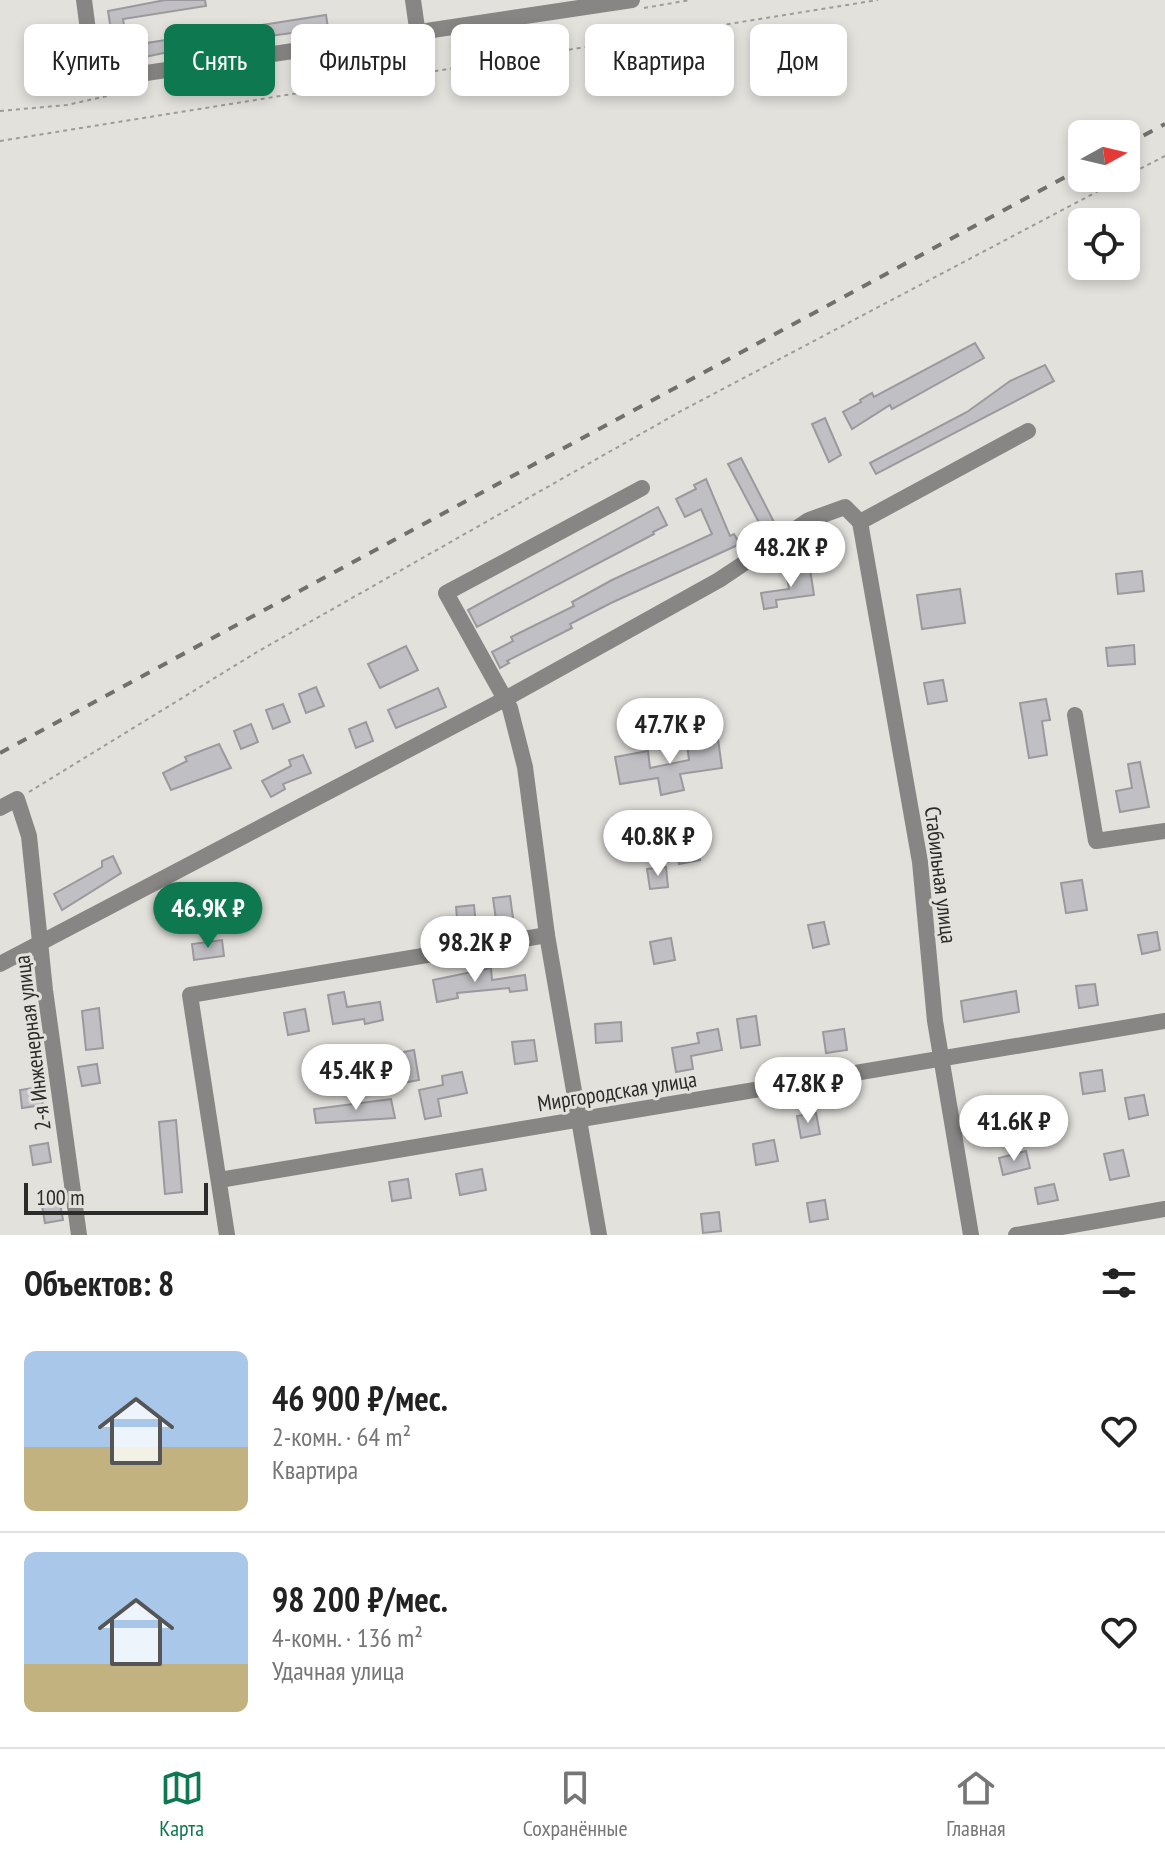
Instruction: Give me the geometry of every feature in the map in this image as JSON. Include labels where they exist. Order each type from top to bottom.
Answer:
[{"type":"street","points":[[84,0],[94,76],[113,78],[291,53]]},
{"type":"street","points":[[413,0],[416,24]]},
{"type":"street","points":[[435,32],[632,0]]},
{"type":"street","points":[[0,964],[505,699],[719,580],[809,520],[845,507],[860,522],[1028,431]]},
{"type":"street","points":[[599,1235],[576,1120],[525,767],[505,699],[446,593],[642,488]]},
{"type":"street","name":"Стабильная улица","points":[[860,522],[920,862],[941,1060],[971,1235]]},
{"type":"street","points":[[1075,715],[1096,841],[1165,831]]},
{"type":"street","points":[[0,808],[17,799]]},
{"type":"street","name":"2-я Инженерная улица","points":[[17,799],[29,836],[47,1005],[79,1235]]},
{"type":"street","points":[[227,1235],[190,995],[547,935]]},
{"type":"street","name":"Миргородская улица","points":[[219,1180],[1165,1021]]},
{"type":"street","points":[[1016,1235],[1165,1209]]},
{"type":"path","points":[[0,141],[878,0]]},
{"type":"path","points":[[1140,169],[1165,156]]},
{"type":"path","points":[[17,799],[257,652],[683,410],[1096,192]]},
{"type":"building","points":[[165,0],[205,0],[206,6],[123,19],[124,24],[110,24],[108,11]]},
{"type":"building","points":[[326,15],[327,24],[291,24],[291,33],[275,35],[275,24],[268,24]]},
{"type":"building","points":[[164,40],[164,53],[148,56],[148,43]]},
{"type":"building","points":[[975,343],[984,358],[892,409],[890,405],[852,429],[843,412],[860,400],[872,393],[874,397]]},
{"type":"building","points":[[1045,365],[1054,381],[876,474],[870,463],[967,412],[1010,381]]},
{"type":"building","points":[[825,418],[841,455],[829,462],[812,424]]},
{"type":"building","points":[[741,458],[775,524],[763,530],[728,464]]},
{"type":"building","points":[[706,479],[730,536],[734,534],[740,544],[570,624],[572,628],[507,661],[509,663],[500,668],[492,652],[513,641],[511,637],[574,606],[572,602],[612,580],[712,534],[701,509],[685,517],[676,499],[696,489],[694,485]]},
{"type":"building","points":[[658,507],[667,525],[654,534],[477,627],[468,610]]},
{"type":"building","points":[[810,569],[814,595],[776,600],[777,607],[764,609],[761,593],[789,589],[786,572]]},
{"type":"building","points":[[1142,571],[1144,591],[1118,594],[1116,574]]},
{"type":"building","points":[[960,589],[965,623],[922,629],[917,595]]},
{"type":"building","points":[[1134,645],[1135,664],[1108,666],[1106,648]]},
{"type":"building","points":[[406,646],[418,670],[380,688],[368,664]]},
{"type":"building","points":[[943,680],[947,701],[928,704],[924,683]]},
{"type":"building","points":[[316,687],[324,706],[306,713],[299,694]]},
{"type":"building","points":[[438,688],[446,707],[396,728],[388,710]]},
{"type":"building","points":[[1046,699],[1050,720],[1042,721],[1047,755],[1029,758],[1020,703]]},
{"type":"building","points":[[283,704],[290,722],[273,729],[266,710]]},
{"type":"building","points":[[366,722],[373,741],[356,748],[349,729]]},
{"type":"building","points":[[251,724],[258,742],[241,749],[234,731]]},
{"type":"building","points":[[718,739],[722,768],[680,774],[684,790],[661,795],[658,778],[620,784],[615,757],[648,751],[650,768],[689,760],[687,744]]},
{"type":"building","points":[[219,744],[231,768],[171,790],[163,773],[187,761],[185,757]]},
{"type":"building","points":[[303,755],[311,773],[283,784],[285,789],[271,797],[262,781],[291,766],[289,760]]},
{"type":"building","points":[[1140,762],[1149,807],[1120,812],[1116,791],[1132,788],[1128,764]]},
{"type":"building","points":[[696,838],[700,860],[679,864],[675,842]]},
{"type":"building","points":[[113,856],[121,873],[62,910],[54,894],[102,867],[102,861]]},
{"type":"building","points":[[666,867],[668,887],[650,889],[647,869]]},
{"type":"building","points":[[1082,880],[1087,910],[1066,913],[1061,883]]},
{"type":"building","points":[[510,896],[513,918],[496,920],[493,898]]},
{"type":"building","points":[[474,905],[476,926],[458,928],[456,907]]},
{"type":"building","points":[[824,922],[829,944],[813,948],[808,925]]},
{"type":"building","points":[[1157,932],[1160,950],[1142,954],[1138,935]]},
{"type":"building","points":[[671,938],[675,960],[654,964],[650,942]]},
{"type":"building","points":[[222,940],[224,956],[194,960],[192,944]]},
{"type":"building","points":[[491,968],[492,980],[525,975],[527,990],[510,992],[509,988],[457,993],[458,998],[437,1002],[433,980]]},
{"type":"building","points":[[1095,984],[1098,1005],[1079,1008],[1076,986]]},
{"type":"building","points":[[1016,991],[1019,1012],[964,1022],[961,1001]]},
{"type":"building","points":[[344,992],[347,1007],[380,1002],[383,1020],[365,1024],[364,1019],[333,1024],[328,995]]},
{"type":"building","points":[[99,1008],[103,1048],[86,1050],[82,1011]]},
{"type":"building","points":[[305,1009],[309,1031],[288,1035],[284,1013]]},
{"type":"building","points":[[756,1016],[760,1045],[741,1048],[737,1019]]},
{"type":"building","points":[[621,1022],[622,1041],[596,1043],[595,1024]]},
{"type":"building","points":[[718,1029],[722,1050],[691,1056],[693,1069],[676,1072],[672,1048],[699,1043],[697,1033]]},
{"type":"building","points":[[844,1029],[847,1050],[826,1053],[823,1032]]},
{"type":"building","points":[[534,1040],[537,1061],[515,1064],[512,1042]]},
{"type":"building","points":[[414,1050],[419,1080],[403,1083],[402,1075],[364,1081],[361,1064],[399,1059],[398,1053]]},
{"type":"building","points":[[97,1064],[100,1083],[82,1086],[78,1067]]},
{"type":"building","points":[[1102,1070],[1105,1091],[1083,1094],[1080,1073]]},
{"type":"building","points":[[462,1072],[467,1093],[438,1099],[441,1116],[425,1119],[419,1090],[443,1085],[442,1076]]},
{"type":"building","points":[[40,1087],[43,1105],[22,1108],[20,1090]]},
{"type":"building","points":[[1144,1095],[1148,1115],[1129,1119],[1125,1098]]},
{"type":"building","points":[[391,1099],[395,1118],[316,1123],[314,1109]]},
{"type":"building","points":[[816,1113],[820,1134],[801,1138],[797,1116]]},
{"type":"building","points":[[176,1120],[182,1192],[165,1194],[159,1122]]},
{"type":"building","points":[[774,1140],[778,1161],[756,1165],[753,1144]]},
{"type":"building","points":[[48,1143],[51,1162],[33,1165],[30,1146]]},
{"type":"building","points":[[1123,1150],[1129,1176],[1110,1180],[1104,1154]]},
{"type":"building","points":[[1026,1151],[1030,1168],[1003,1175],[999,1158]]},
{"type":"building","points":[[482,1169],[486,1190],[460,1195],[456,1174]]},
{"type":"building","points":[[408,1179],[411,1198],[392,1201],[389,1182]]},
{"type":"building","points":[[1054,1184],[1058,1200],[1038,1204],[1035,1188]]},
{"type":"building","points":[[825,1200],[828,1219],[810,1222],[807,1203]]},
{"type":"building","points":[[60,1203],[63,1220],[45,1223],[42,1206]]},
{"type":"building","points":[[719,1212],[721,1231],[703,1233],[701,1214]]},
{"type":"railway","points":[[1140,137],[1165,124]]},
{"type":"railway","points":[[0,753],[1068,176]]}]
